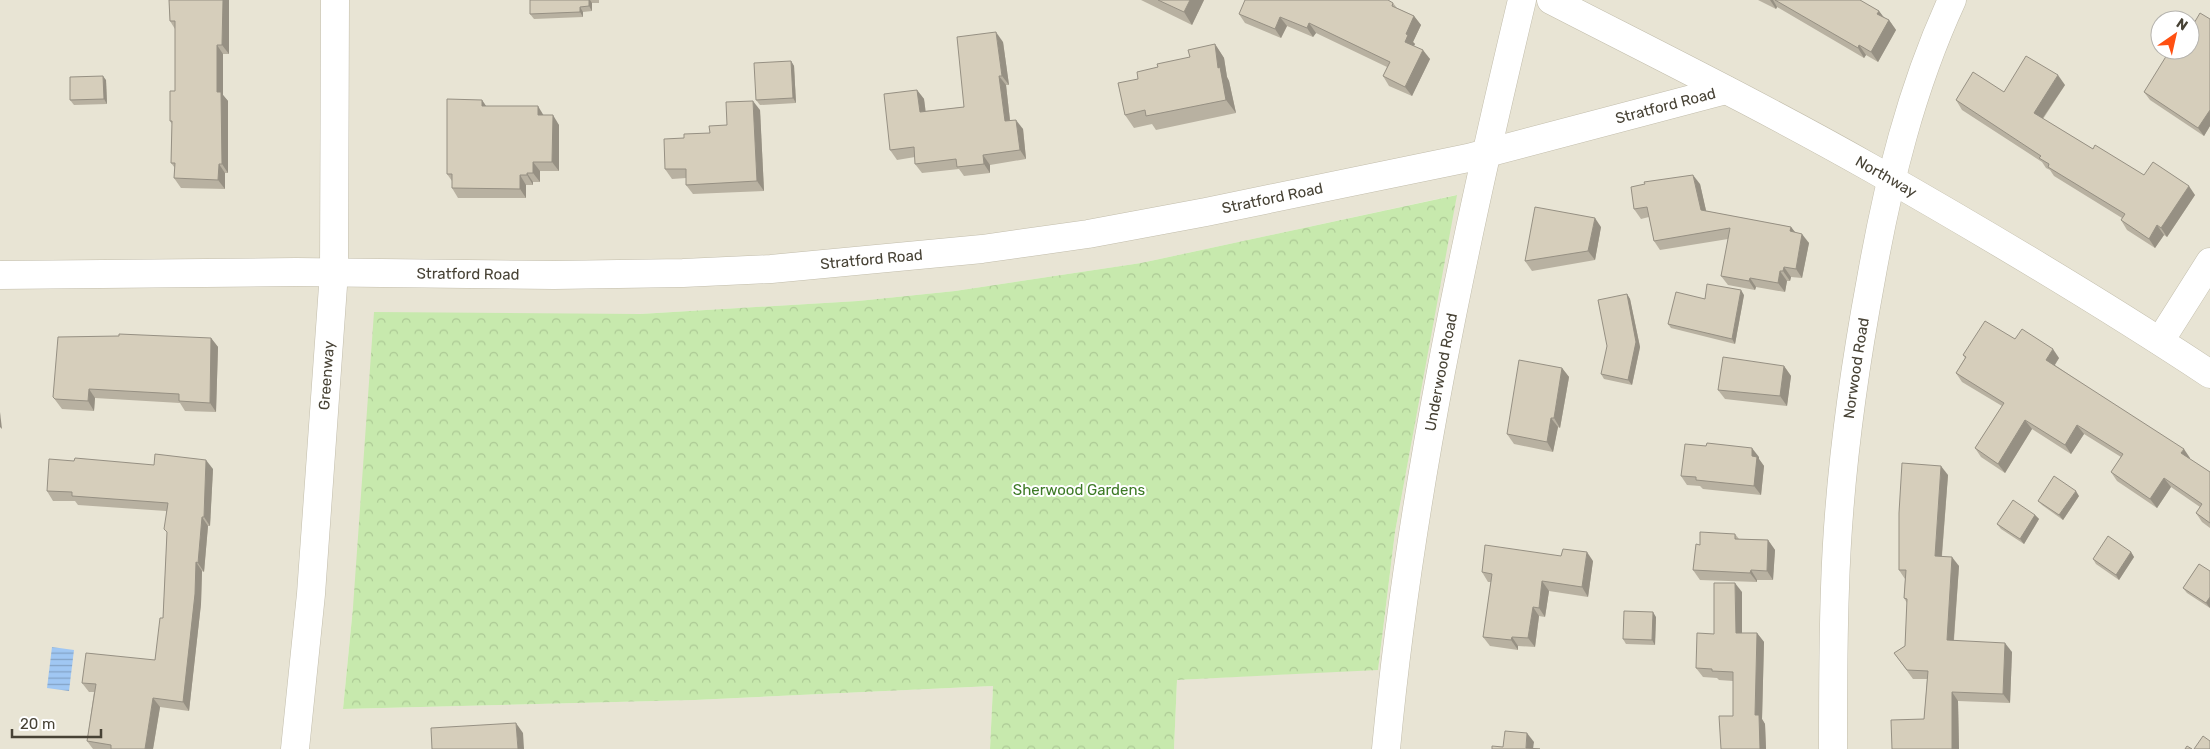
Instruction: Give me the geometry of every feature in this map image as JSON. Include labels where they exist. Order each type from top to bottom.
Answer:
[{"type":"street","name":"Greenway","points":[[295,749],[311,594],[334,272],[335,0]]},
{"type":"street","name":"Underwood Road","points":[[1386,749],[1400,614],[1432,419],[1487,154],[1522,0]]},
{"type":"street","name":"Northway","points":[[1551,0],[1726,90],[1890,180],[2160,341],[2210,374]]},
{"type":"street","name":"Norwood Road","points":[[1833,749],[1835,587],[1841,498],[1860,339],[1890,180],[1916,89],[1952,0]]},
{"type":"street","name":"Stratford Road","points":[[0,276],[334,272],[554,276],[683,273],[771,269],[982,249],[1088,234],[1206,212],[1487,154],[1726,90]]},
{"type":"street","points":[[2160,341],[2210,262]]},
{"type":"shaded area","points":[[0,0],[2210,0],[2210,749],[1174,749],[1177,680],[1378,669],[1395,532],[1456,195],[1141,263],[955,291],[858,301],[640,314],[535,314],[353,607],[343,709],[695,700],[993,686],[990,749],[0,749]]},
{"type":"green space","name":"Sherwood Gardens","points":[[1457,195],[1395,532],[1378,670],[1177,680],[1174,749],[990,749],[993,686],[695,700],[343,709],[353,607],[374,312],[640,314],[858,301],[955,291],[1141,263]]},
{"type":"water","points":[[52,647],[74,650],[69,691],[47,688]]},
{"type":"building","points":[[169,0],[223,0],[222,45],[217,45],[217,92],[221,92],[222,164],[219,164],[218,180],[174,178],[175,163],[171,163],[172,121],[170,121],[170,91],[175,91],[175,21],[170,21]]},
{"type":"building","points":[[530,0],[589,0],[589,6],[580,7],[580,12],[530,14]]},
{"type":"building","points":[[1158,0],[1190,0],[1184,12]]},
{"type":"building","points":[[1245,0],[1388,0],[1393,3],[1392,6],[1414,16],[1406,34],[1408,35],[1405,42],[1423,50],[1405,87],[1383,76],[1390,62],[1309,23],[1307,28],[1280,17],[1275,29],[1239,14]]},
{"type":"building","points":[[1775,0],[1860,0],[1879,11],[1877,14],[1889,20],[1871,52],[1859,45],[1858,48]]},
{"type":"building","points":[[2200,13],[2210,19],[2210,110],[2198,128],[2144,92],[2164,60],[2200,60]]},
{"type":"building","points":[[996,32],[1002,76],[999,76],[1005,121],[1016,120],[1020,150],[983,155],[984,164],[957,167],[956,159],[915,164],[914,147],[890,150],[884,94],[917,90],[920,112],[964,107],[957,37]]},
{"type":"building","points":[[1215,44],[1218,68],[1220,67],[1226,100],[1146,116],[1145,110],[1125,115],[1118,83],[1138,79],[1137,72],[1158,67],[1157,64],[1190,57],[1188,50]]},
{"type":"building","points":[[2026,56],[2058,75],[2034,113],[2093,149],[2095,145],[2144,175],[2153,162],[2189,186],[2161,228],[2157,225],[2149,239],[2121,220],[2125,214],[2048,167],[2049,164],[2039,158],[2041,156],[1956,100],[1973,72],[2004,92]]},
{"type":"building","points":[[791,61],[793,98],[756,100],[754,63]]},
{"type":"building","points":[[103,76],[104,99],[70,100],[70,77]]},
{"type":"building","points":[[447,99],[482,100],[482,106],[538,106],[538,115],[553,115],[552,162],[533,162],[533,173],[520,175],[520,189],[452,188],[452,174],[447,174]]},
{"type":"building","points":[[753,101],[757,181],[686,185],[686,169],[665,169],[664,139],[684,138],[684,134],[710,133],[709,126],[727,125],[726,102]]},
{"type":"building","points":[[1693,175],[1701,210],[1791,227],[1790,231],[1802,234],[1796,269],[1784,267],[1783,271],[1780,271],[1778,283],[1750,278],[1749,281],[1721,276],[1730,228],[1654,241],[1647,207],[1634,209],[1631,187],[1645,184],[1644,182]]},
{"type":"building","points":[[1535,207],[1595,218],[1588,251],[1525,261]]},
{"type":"building","points":[[1707,284],[1741,290],[1732,339],[1668,324],[1676,292],[1705,299]]},
{"type":"building","points":[[1627,294],[1636,342],[1628,380],[1601,374],[1607,346],[1598,300]]},
{"type":"building","points":[[1985,321],[2015,339],[2022,329],[2053,349],[2046,360],[2184,449],[2181,453],[2210,472],[2210,523],[2196,513],[2202,504],[2164,478],[2150,499],[2111,472],[2123,454],[2077,425],[2065,445],[2025,420],[1998,464],[1975,448],[2004,403],[1956,373],[1966,357],[1963,355]]},
{"type":"building","points":[[119,334],[211,338],[210,403],[179,401],[179,394],[89,389],[88,401],[55,399],[53,397],[58,337],[119,336]]},
{"type":"building","points":[[1723,357],[1784,366],[1780,396],[1718,390]]},
{"type":"building","points":[[1519,360],[1562,368],[1554,418],[1551,418],[1547,442],[1507,434]]},
{"type":"building","points":[[1707,443],[1752,448],[1752,456],[1757,457],[1754,486],[1696,480],[1696,477],[1681,476],[1685,444],[1706,446]]},
{"type":"building","points":[[155,454],[206,460],[204,517],[202,517],[198,563],[196,562],[195,594],[183,702],[153,698],[145,749],[111,749],[111,745],[87,741],[96,684],[82,683],[86,653],[155,660],[160,618],[163,618],[167,532],[164,529],[168,503],[72,496],[72,492],[47,491],[49,459],[74,461],[75,458],[154,465]]},
{"type":"building","points":[[1902,463],[1941,466],[1935,556],[1952,557],[1947,640],[2005,643],[2003,694],[1952,692],[1952,749],[1892,749],[1891,720],[1924,719],[1928,671],[1907,670],[1894,653],[1905,646],[1907,599],[1904,598],[1906,570],[1899,570],[1899,513]]},
{"type":"building","points":[[2054,476],[2076,491],[2059,515],[2038,501]]},
{"type":"building","points":[[2013,500],[2035,515],[2020,539],[1997,524]]},
{"type":"building","points":[[1700,532],[1735,534],[1735,539],[1768,540],[1767,571],[1751,570],[1750,573],[1693,570],[1696,544],[1700,545]]},
{"type":"building","points":[[2108,536],[2131,552],[2116,575],[2093,559]]},
{"type":"building","points":[[1485,545],[1561,556],[1563,549],[1587,552],[1582,587],[1542,581],[1539,608],[1533,607],[1528,638],[1512,637],[1511,640],[1483,637],[1492,574],[1482,572]]},
{"type":"building","points":[[2199,564],[2210,571],[2210,597],[2206,603],[2183,588]]},
{"type":"building","points":[[1714,583],[1735,583],[1736,633],[1757,633],[1755,715],[1759,715],[1760,749],[1721,749],[1719,716],[1733,716],[1733,672],[1696,668],[1697,633],[1714,634]]},
{"type":"building","points":[[1624,611],[1653,612],[1652,640],[1623,639]]},
{"type":"building","points":[[516,723],[518,749],[432,749],[431,728]]},
{"type":"building","points":[[1505,731],[1527,733],[1526,748],[1540,749],[1492,749],[1492,746],[1503,747]]},
{"type":"building","points":[[2203,736],[2210,741],[2210,749],[2194,749]]}]
